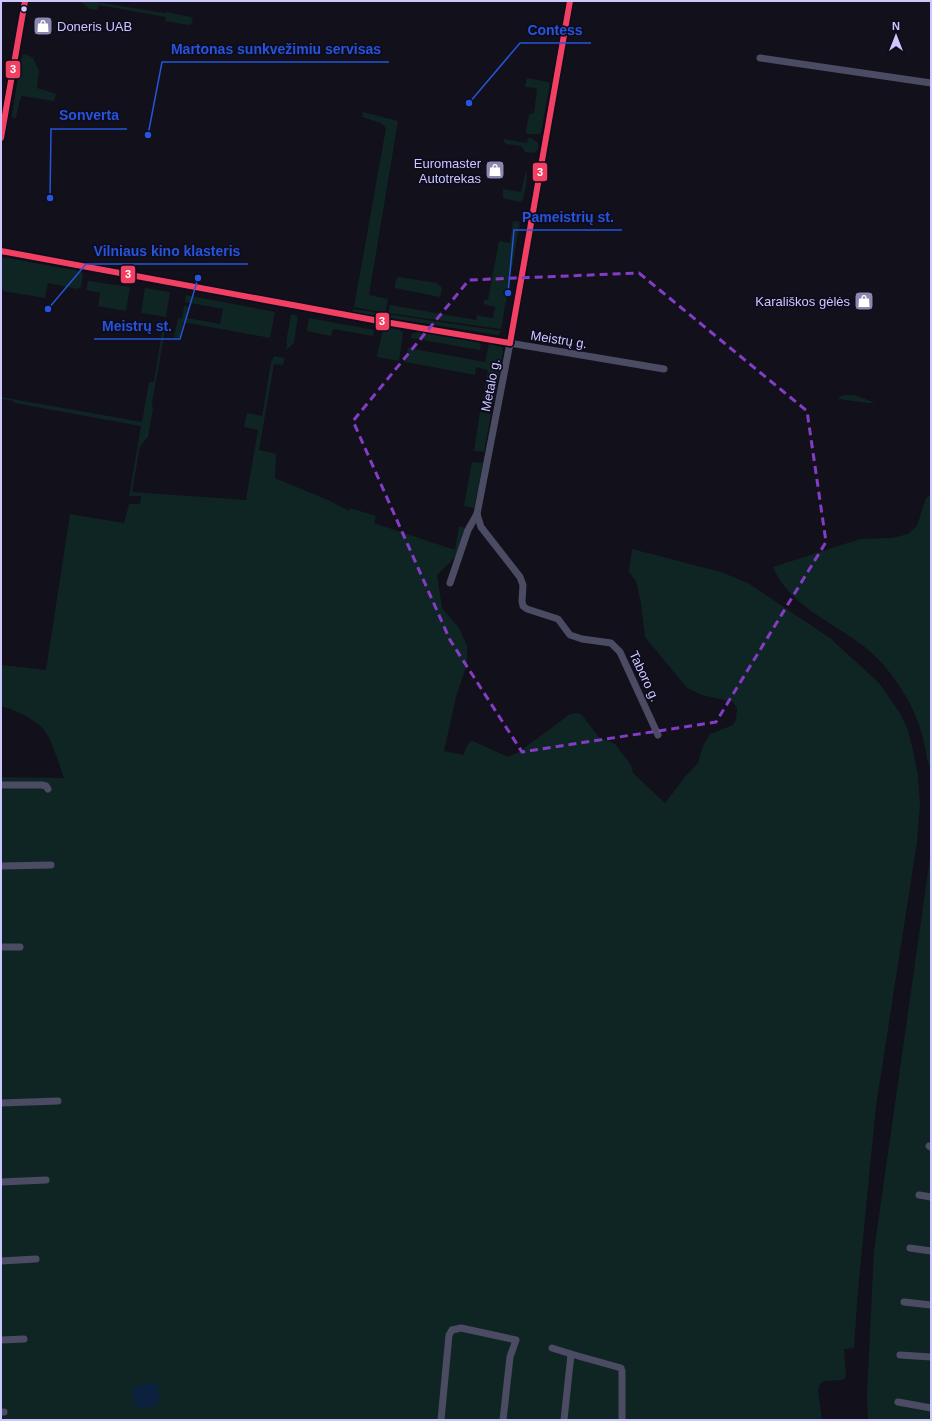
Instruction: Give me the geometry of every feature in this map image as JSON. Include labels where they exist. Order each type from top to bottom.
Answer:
[{"type":"street","points":[[1,138],[25,1]]},
{"type":"street","name":"Metalo g.","points":[[450,583],[468,530],[477,514],[510,343],[570,1]]},
{"type":"street","points":[[760,58],[931,83]]},
{"type":"street","name":"Meistrų g.","points":[[1,251],[371,320],[664,369]]},
{"type":"street","name":"Taboro g.","points":[[477,514],[481,527],[520,577],[523,585],[523,606],[558,619],[570,635],[582,639],[611,644],[620,652],[658,735]]},
{"type":"street","points":[[1,785],[42,785],[46,786],[48,789]]},
{"type":"street","points":[[1,866],[50,865]]},
{"type":"street","points":[[1,947],[20,947]]},
{"type":"street","points":[[1,1103],[58,1101]]},
{"type":"street","points":[[1,1182],[46,1180]]},
{"type":"street","points":[[919,1195],[931,1197]]},
{"type":"street","points":[[910,1248],[931,1251]]},
{"type":"street","points":[[1,1261],[36,1259]]},
{"type":"street","points":[[904,1302],[931,1305]]},
{"type":"street","points":[[441,1420],[449,1335],[452,1330],[460,1328],[516,1340],[510,1357],[503,1420]]},
{"type":"street","points":[[1,1340],[24,1339]]},
{"type":"street","points":[[552,1348],[621,1368],[622,1420]]},
{"type":"street","points":[[564,1420],[571,1354]]},
{"type":"street","points":[[900,1355],[931,1357]]},
{"type":"street","points":[[898,1402],[931,1408]]},
{"type":"highlighted area","points":[[639,273],[807,411],[826,542],[716,722],[522,752],[450,640],[353,421],[469,280]]},
{"type":"green space","points":[[80,1],[90,1],[164,13],[167,12],[191,17],[193,21],[188,25],[165,21],[166,17],[99,5],[97,10],[90,9]]},
{"type":"green space","points":[[26,54],[33,58],[39,71],[37,88],[56,94],[54,101],[22,96],[16,117],[14,118],[12,117],[12,114],[22,55]]},
{"type":"green space","points":[[527,78],[548,82],[550,84],[541,132],[539,134],[528,134],[526,132],[529,114],[534,113],[537,90],[536,88],[525,87]]},
{"type":"green space","points":[[363,112],[398,121],[369,295],[388,299],[385,313],[354,307],[386,128],[381,123],[362,117]]},
{"type":"green space","points":[[528,138],[533,139],[538,143],[538,149],[534,153],[525,152],[521,146],[506,144],[504,142],[504,139],[527,143]]},
{"type":"green space","points":[[526,170],[527,179],[523,200],[520,202],[503,198],[503,189],[521,192]]},
{"type":"green space","points":[[513,221],[520,222],[501,329],[388,313],[390,305],[476,320],[477,314],[479,316],[493,318],[495,307],[484,304],[484,299],[488,300],[499,241],[510,243]]},
{"type":"green space","points":[[1,257],[80,271],[83,274],[81,287],[78,289],[48,283],[45,298],[3,291],[1,288]]},
{"type":"green space","points":[[399,277],[437,283],[442,288],[440,297],[395,288],[396,279]]},
{"type":"green space","points":[[88,281],[130,287],[126,311],[98,306],[100,293],[86,290]]},
{"type":"green space","points":[[145,288],[170,292],[166,317],[141,313]]},
{"type":"green space","points":[[186,295],[275,312],[270,338],[183,322],[180,338],[174,337],[178,318],[182,319],[184,306],[189,307],[187,318],[220,324],[223,309],[185,302]]},
{"type":"green space","points":[[353,309],[501,331],[498,335],[352,312]]},
{"type":"green space","points":[[291,314],[298,316],[294,343],[286,350],[286,343]]},
{"type":"green space","points":[[309,318],[374,330],[373,336],[333,329],[331,336],[307,331]]},
{"type":"green space","points":[[164,319],[167,319],[152,403],[153,409],[148,437],[140,446],[132,492],[246,500],[258,430],[244,427],[247,413],[262,416],[271,362],[274,356],[285,358],[283,365],[274,364],[259,450],[276,454],[275,478],[328,500],[349,511],[350,508],[376,516],[374,523],[455,550],[459,526],[465,528],[458,554],[437,575],[442,608],[459,628],[467,646],[467,664],[456,697],[444,751],[463,755],[469,742],[473,741],[508,757],[519,752],[570,714],[581,714],[599,737],[615,744],[631,765],[633,773],[665,803],[698,763],[703,746],[710,734],[733,725],[736,720],[737,708],[733,702],[702,695],[687,688],[645,637],[641,603],[636,581],[629,572],[632,549],[721,572],[748,583],[830,638],[879,683],[900,713],[908,730],[918,776],[920,804],[917,842],[876,1106],[858,1290],[854,1348],[844,1349],[846,1376],[843,1380],[824,1381],[820,1384],[818,1390],[822,1420],[1,1420],[1,777],[64,778],[52,744],[44,729],[33,720],[14,710],[1,706],[1,665],[46,670],[70,514],[124,523],[129,504],[140,504],[141,496],[129,496],[141,426],[14,403],[14,401],[1,399],[1,397],[142,422],[149,382],[154,382]]},
{"type":"green space","points":[[389,328],[400,330],[403,333],[399,361],[377,357],[382,333],[384,330]]},
{"type":"green space","points":[[417,332],[479,342],[481,345],[480,350],[411,338],[412,334]]},
{"type":"green space","points":[[489,344],[502,347],[503,352],[494,402],[490,405],[482,406],[488,370],[476,367],[475,375],[405,362],[408,348],[485,362]]},
{"type":"green space","points":[[844,395],[855,395],[875,403],[839,399],[839,397]]},
{"type":"green space","points":[[480,412],[491,414],[484,452],[474,451]]},
{"type":"green space","points":[[472,462],[483,463],[474,508],[464,506]]},
{"type":"green space","points":[[931,495],[930,765],[928,764],[923,737],[916,717],[905,695],[891,674],[866,648],[802,604],[790,593],[773,567],[860,539],[892,538],[908,534],[917,526],[926,498]]},
{"type":"green space","points":[[931,851],[931,1420],[868,1420],[867,1394],[874,1251]]},
{"type":"water","points":[[151,1383],[157,1385],[159,1399],[155,1406],[139,1408],[135,1404],[132,1391],[135,1387]]},
{"type":"transit line","name":"3","points":[[1,138],[25,1]]},
{"type":"transit line","name":"3","points":[[510,343],[570,1]]},
{"type":"transit line","name":"3","points":[[1,251],[379,321],[510,343]]},
{"type":"place","name":"Doneris UAB","points":[[43,26]]},
{"type":"place","name":"Contess","points":[[469,103]]},
{"type":"place","name":"Martonas sunkvežimiu servisas","points":[[148,135]]},
{"type":"place","name":"Euromaster Autotrekas","points":[[495,170]]},
{"type":"place","name":"Sonverta","points":[[50,198]]},
{"type":"place","name":"Meistrų st.","points":[[198,278]]},
{"type":"place","name":"Pameistrių st.","points":[[508,293]]},
{"type":"place","name":"Karališkos gėlės","points":[[864,301]]},
{"type":"place","name":"Vilniaus kino klasteris","points":[[48,309]]}]
